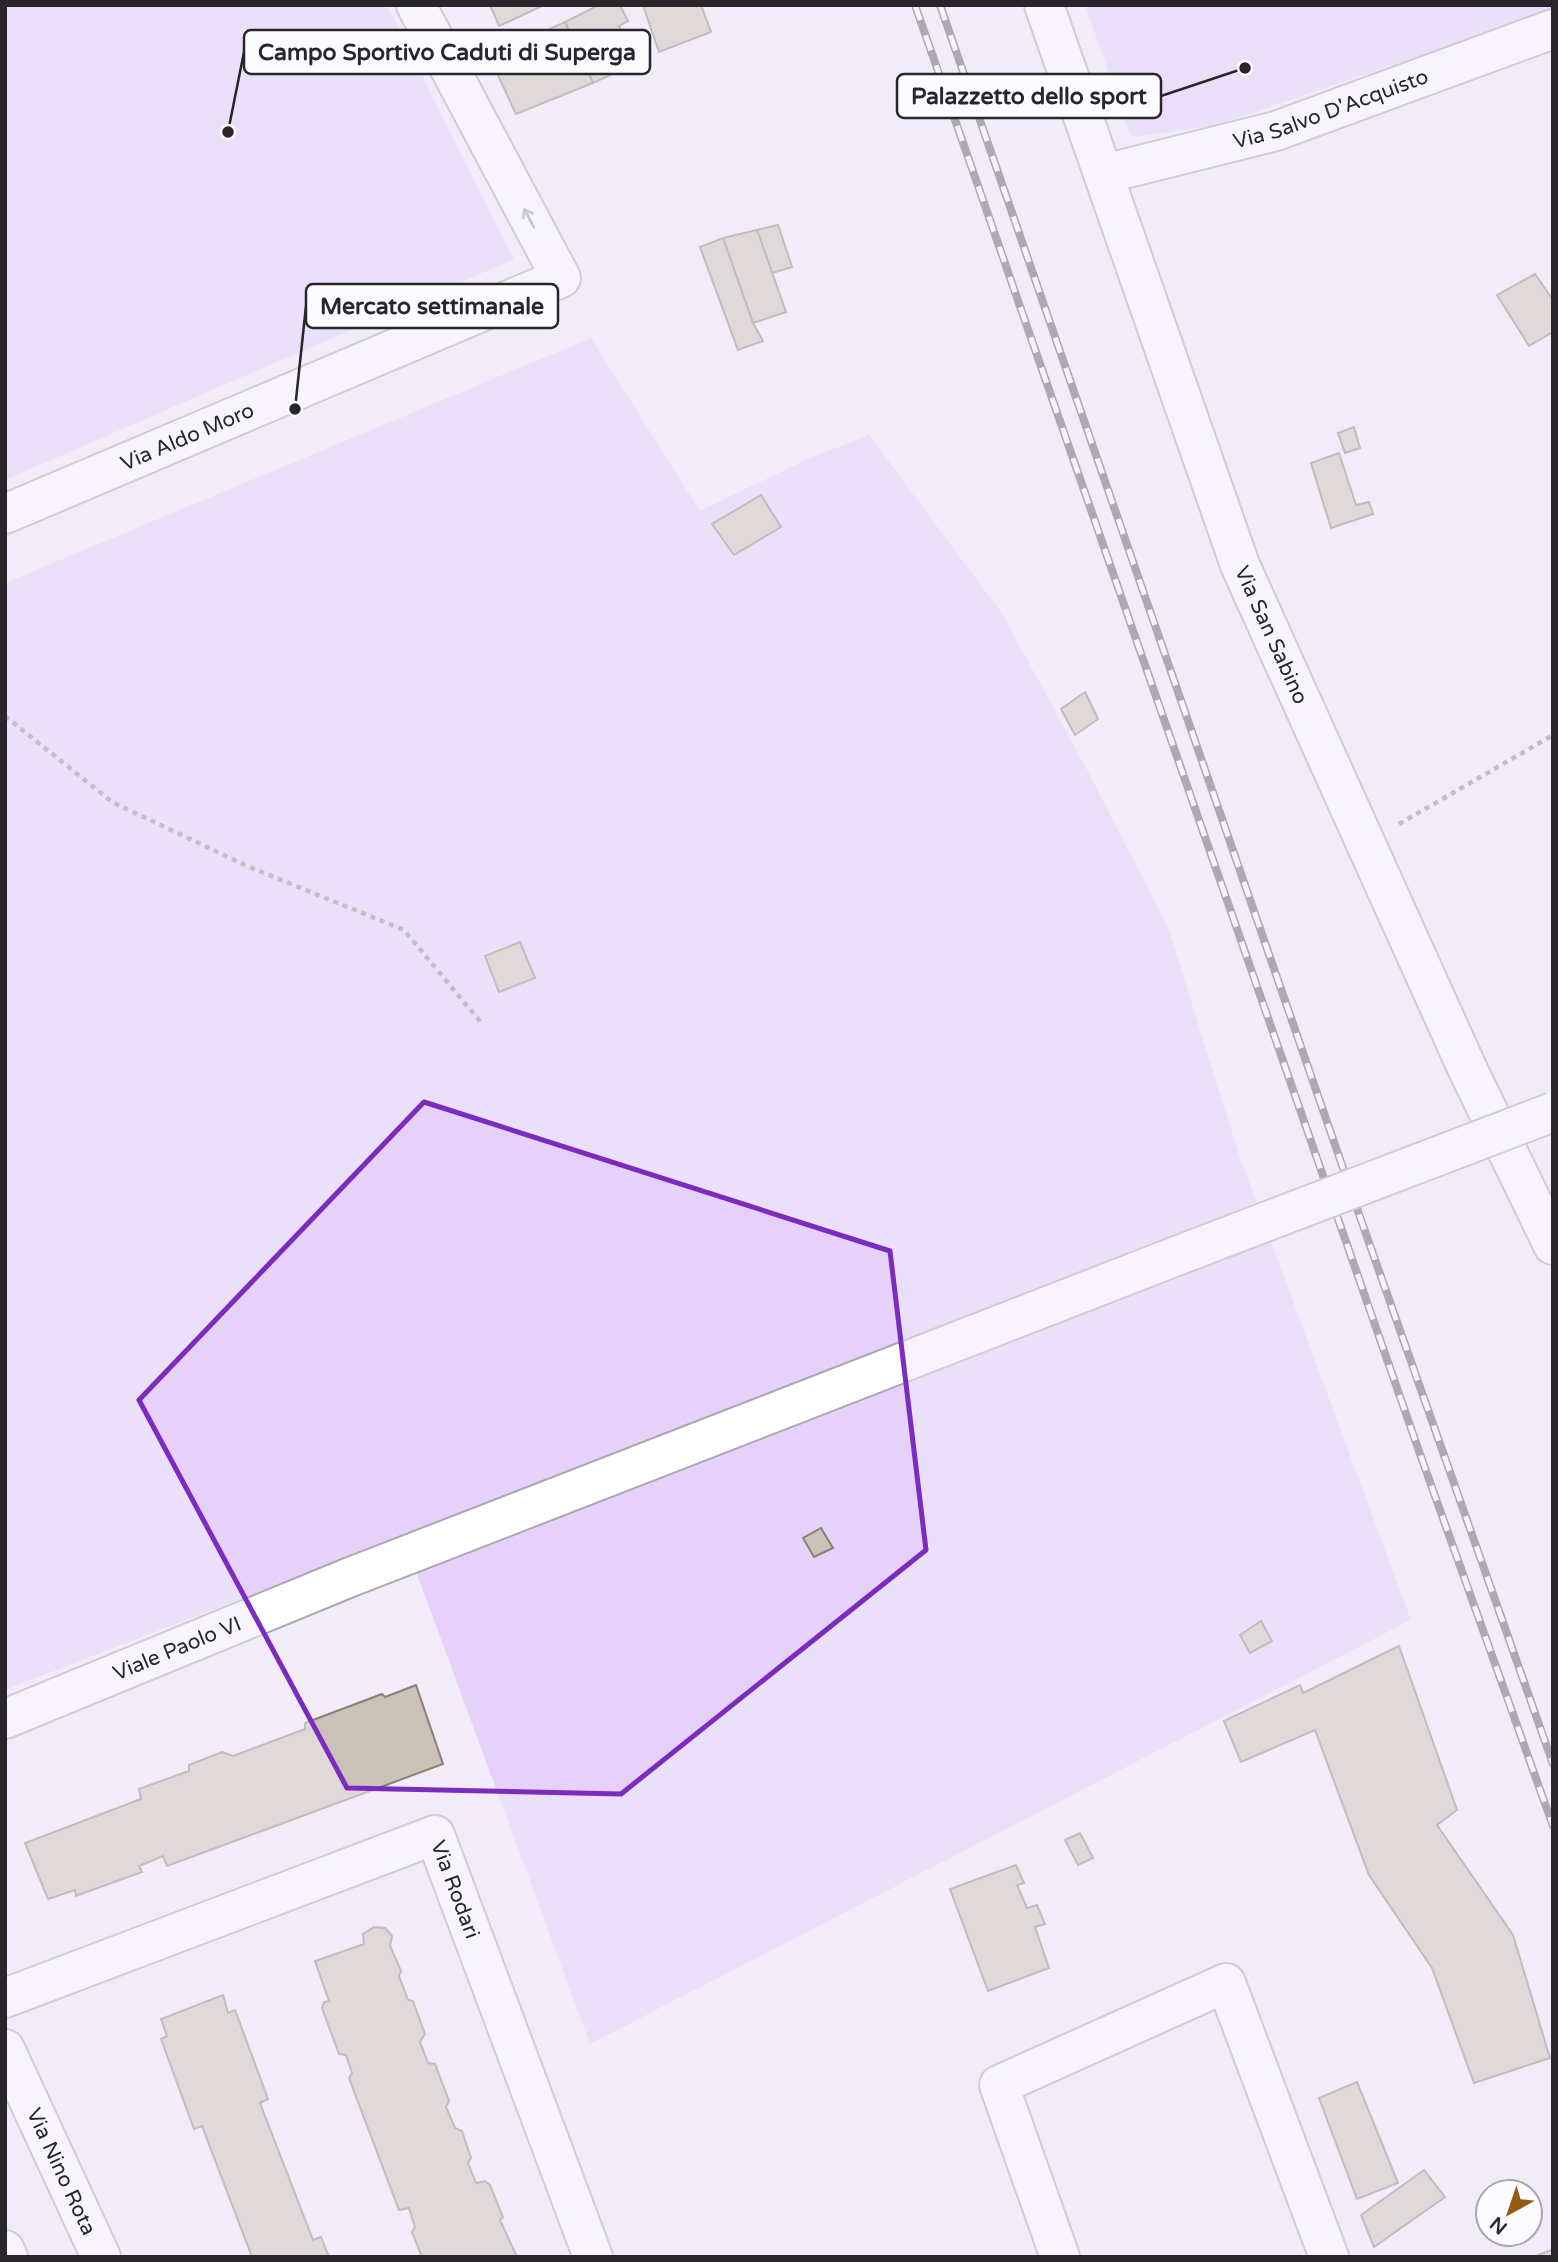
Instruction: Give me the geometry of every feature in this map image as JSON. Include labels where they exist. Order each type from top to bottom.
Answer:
[{"type":"street","name":"Via Aldo Moro","points":[[5,514],[561,278],[415,5]]},
{"type":"street","name":"Via San Sabino","points":[[1044,5],[1240,565],[1468,1070],[1553,1245]]},
{"type":"street","name":"Via Salvo D'Acquisto","points":[[1104,174],[1276,131],[1553,29]]},
{"type":"street","name":"Viale Paolo VI","points":[[5,1719],[348,1578],[1553,1112]]},
{"type":"street","name":"Via Rodari","points":[[5,1998],[435,1835],[593,2257]]},
{"type":"street","points":[[1059,2257],[999,2085],[1226,1983],[1329,2257]]},
{"type":"street","name":"Via Nino Rota","points":[[5,2049],[101,2257]]},
{"type":"street","points":[[5,2250],[8,2257]]},
{"type":"path","points":[[5,716],[112,802],[247,866],[404,930],[483,1025]]},
{"type":"path","points":[[1365,844],[1553,735]]},
{"type":"highlighted area","points":[[424,1102],[890,1251],[926,1550],[621,1794],[347,1788],[139,1400]]},
{"type":"shaded area","points":[[5,5],[387,5],[514,259],[5,480]]},
{"type":"shaded area","points":[[1085,5],[1553,5],[1553,10],[1214,126],[1131,137]]},
{"type":"shaded area","points":[[591,338],[700,511],[805,460],[869,435],[1003,615],[1092,779],[1169,930],[1239,1155],[1411,1620],[590,2044],[403,1536],[5,1690],[5,583]]},
{"type":"building","points":[[490,5],[544,5],[499,26]]},
{"type":"building","points":[[599,5],[620,5],[628,21],[619,26],[637,63],[593,83],[565,22]]},
{"type":"building","points":[[643,5],[701,5],[711,32],[659,52]]},
{"type":"building","points":[[565,22],[593,83],[516,114],[489,56]]},
{"type":"building","points":[[778,225],[792,267],[772,273],[757,230]]},
{"type":"building","points":[[757,230],[786,312],[753,323],[723,238]]},
{"type":"building","points":[[723,238],[753,323],[763,341],[738,350],[700,247]]},
{"type":"building","points":[[1535,274],[1553,300],[1553,332],[1529,346],[1497,295]]},
{"type":"building","points":[[1354,427],[1360,448],[1345,453],[1338,433]]},
{"type":"building","points":[[1339,453],[1356,505],[1369,502],[1373,514],[1331,528],[1311,463]]},
{"type":"building","points":[[761,495],[781,527],[734,555],[712,524]]},
{"type":"building","points":[[1085,692],[1098,719],[1075,735],[1061,709]]},
{"type":"building","points":[[520,942],[535,978],[499,992],[485,956]]},
{"type":"building","points":[[821,1528],[833,1548],[814,1557],[803,1538]]},
{"type":"building","points":[[1261,1621],[1272,1641],[1250,1653],[1240,1635]]},
{"type":"building","points":[[1399,1646],[1457,1810],[1437,1825],[1513,1935],[1550,2058],[1474,2083],[1432,1968],[1369,1875],[1315,1730],[1241,1762],[1224,1721],[1300,1685],[1303,1693]]},
{"type":"building","points":[[416,1685],[443,1764],[167,1866],[163,1856],[139,1866],[142,1872],[76,1896],[75,1890],[48,1899],[25,1843],[141,1799],[139,1789],[189,1771],[189,1765],[222,1752],[233,1756],[305,1729],[305,1723],[382,1694],[385,1697]]},
{"type":"building","points":[[1080,1833],[1093,1858],[1078,1865],[1065,1840]]},
{"type":"building","points":[[1016,1865],[1024,1883],[1017,1885],[1027,1908],[1037,1905],[1045,1924],[1035,1927],[1049,1968],[988,1991],[950,1889]]},
{"type":"building","points":[[374,1927],[385,1928],[392,1936],[390,1946],[401,1971],[399,1976],[408,2000],[413,2001],[425,2034],[420,2042],[428,2063],[435,2064],[449,2101],[446,2107],[455,2128],[462,2131],[471,2158],[468,2163],[476,2183],[485,2181],[490,2185],[503,2217],[500,2220],[517,2257],[422,2257],[412,2232],[415,2227],[409,2208],[399,2210],[349,2078],[352,2073],[346,2055],[339,2054],[322,2008],[324,2002],[329,2001],[315,1961],[364,1944],[363,1934]]},
{"type":"building","points":[[223,1995],[228,2013],[235,2010],[268,2099],[260,2103],[313,2240],[321,2237],[329,2257],[252,2257],[202,2126],[194,2129],[161,2039],[167,2036],[161,2019]]},
{"type":"building","points":[[1357,2082],[1398,2183],[1357,2199],[1319,2098]]},
{"type":"building","points":[[1424,2170],[1445,2197],[1374,2247],[1361,2215]]},
{"type":"building","points":[[1553,2249],[1553,2257],[1534,2257]]},
{"type":"railway","points":[[915,5],[1420,1454],[1553,1826]]},
{"type":"railway","points":[[940,5],[1360,1217],[1553,1764]]},
{"type":"place","name":"Palazzetto dello sport","points":[[1245,68]]},
{"type":"place","name":"Campo Sportivo Caduti di Superga","points":[[228,132]]},
{"type":"place","name":"Mercato settimanale","points":[[295,409]]}]
